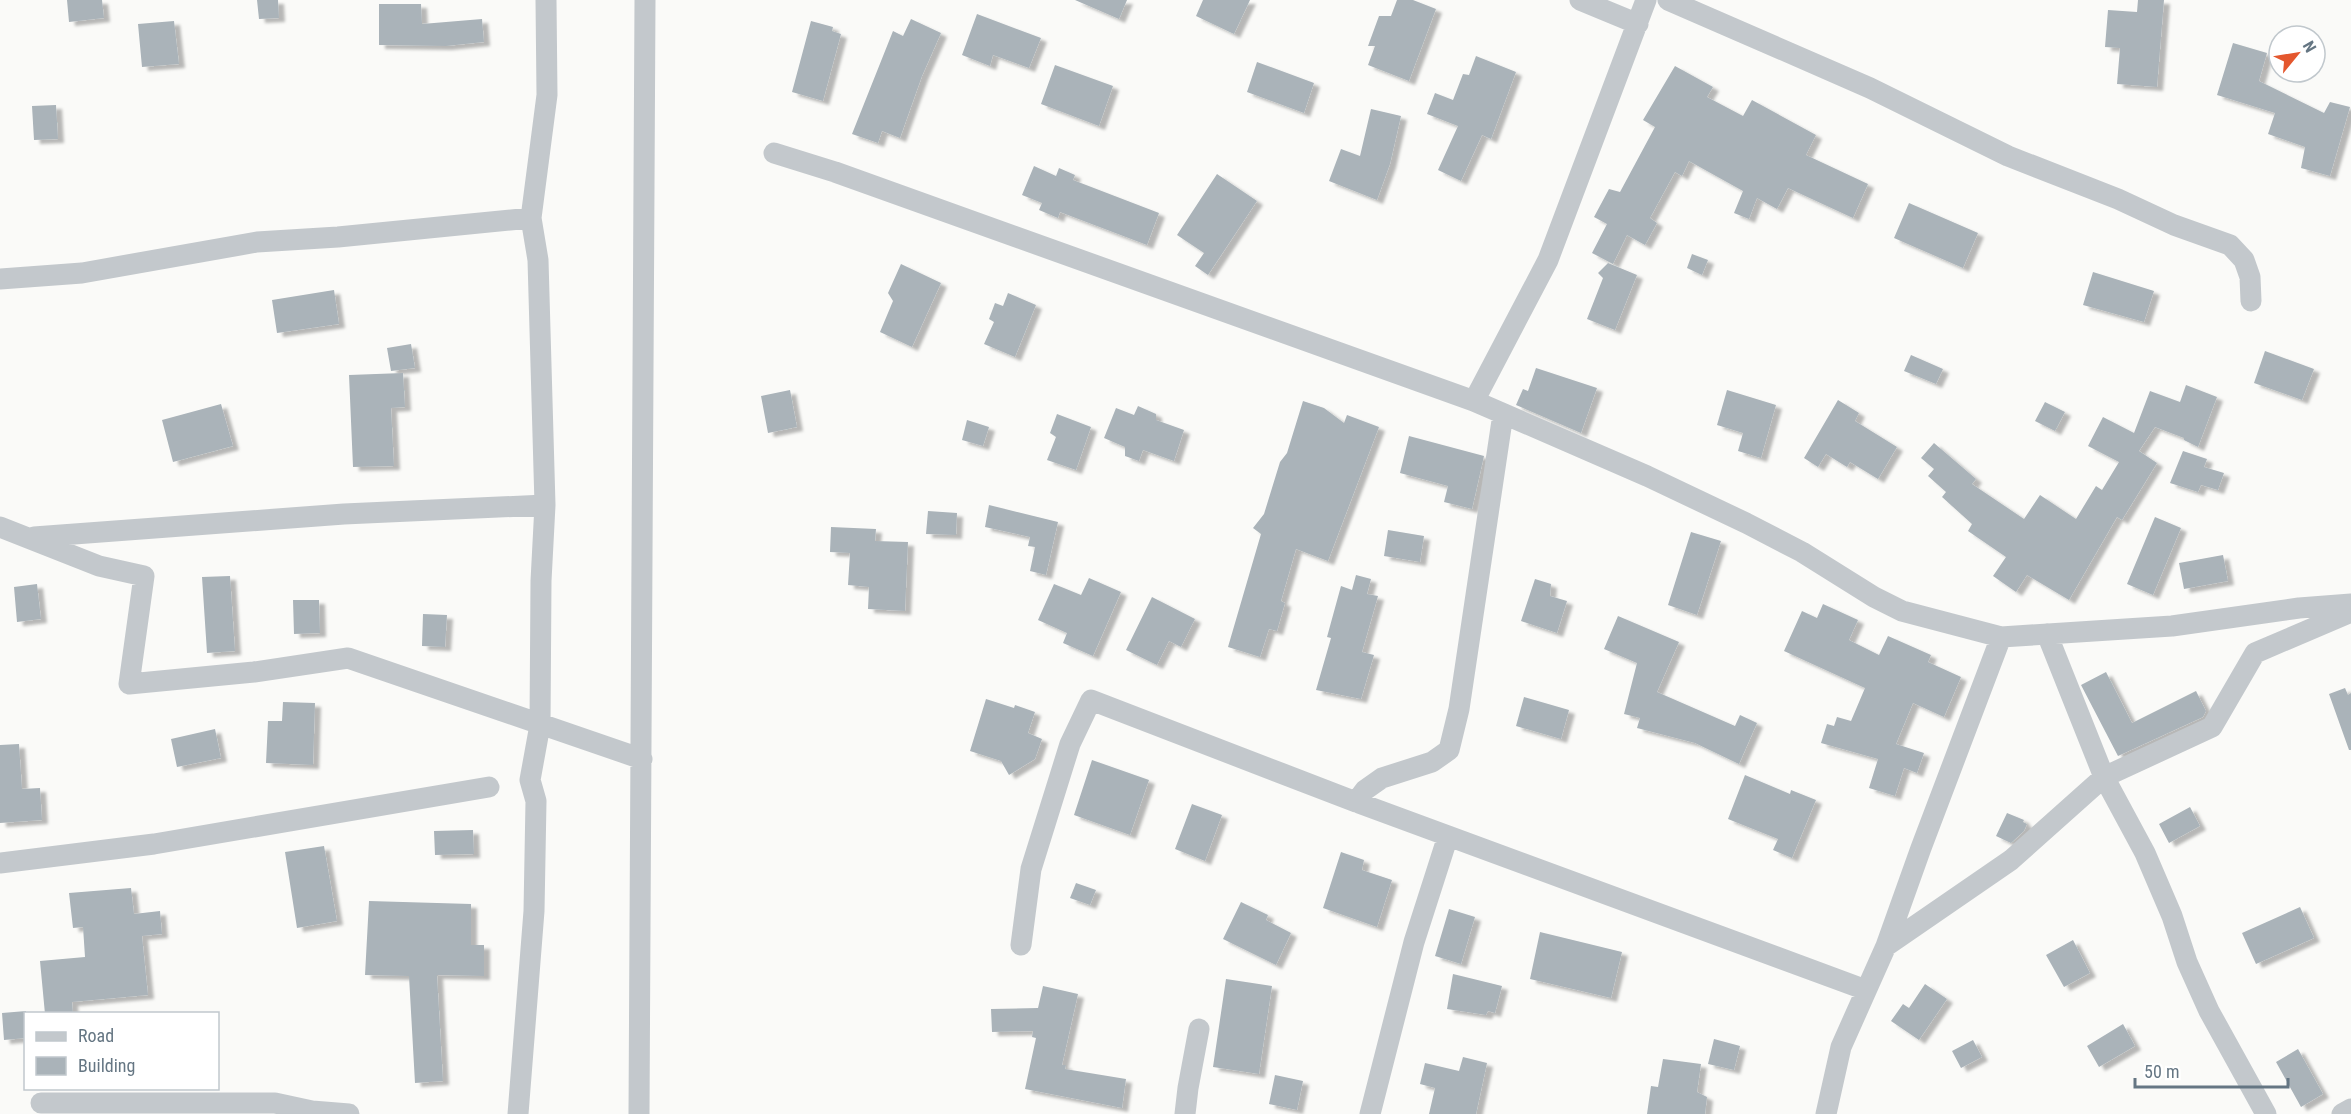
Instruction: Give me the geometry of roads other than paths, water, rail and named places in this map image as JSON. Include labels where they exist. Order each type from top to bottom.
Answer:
[{"type":"street","points":[[518,1114],[534,911],[536,801],[530,780],[540,725],[541,582],[545,505],[538,261],[531,218],[547,95],[546,0]]},
{"type":"street","points":[[639,1114],[645,0]]},
{"type":"street","points":[[1580,0],[1638,24]]},
{"type":"street","points":[[1474,400],[1548,260],[1646,0]]},
{"type":"street","points":[[1668,0],[1870,88],[2008,156],[2118,199],[2174,225],[2230,245],[2244,260],[2250,277],[2251,301]]},
{"type":"street","points":[[774,153],[835,172],[1047,250],[1474,400],[1647,476],[1746,523],[1802,552],[1874,597],[1902,611],[2001,637],[2172,627],[2299,608],[2351,604]]},
{"type":"street","points":[[0,279],[82,273],[257,242],[338,237],[531,218]]},
{"type":"street","points":[[1356,802],[1365,790],[1382,778],[1432,762],[1449,750],[1459,709],[1503,414]]},
{"type":"street","points":[[27,537],[344,514],[545,505]]},
{"type":"street","points":[[0,527],[99,566],[144,576],[129,684],[254,672],[348,658],[642,759]]},
{"type":"street","points":[[1886,945],[2011,860],[2104,777],[2212,727],[2255,653],[2351,612]]},
{"type":"street","points":[[2047,634],[2104,777],[2145,853],[2172,916],[2187,962],[2209,1011],[2266,1114]]},
{"type":"street","points":[[1826,1114],[1841,1047],[1886,945],[2001,637]]},
{"type":"street","points":[[1021,945],[1031,869],[1070,744],[1091,700],[1356,802],[1866,990]]},
{"type":"street","points":[[0,863],[154,844],[489,787]]},
{"type":"street","points":[[1370,1114],[1414,942],[1448,836]]},
{"type":"street","points":[[1185,1114],[1199,1029]]},
{"type":"street","points":[[41,1102],[275,1103],[312,1111],[349,1114]]},
{"type":"street","points":[[2342,1114],[2351,1109]]}]
